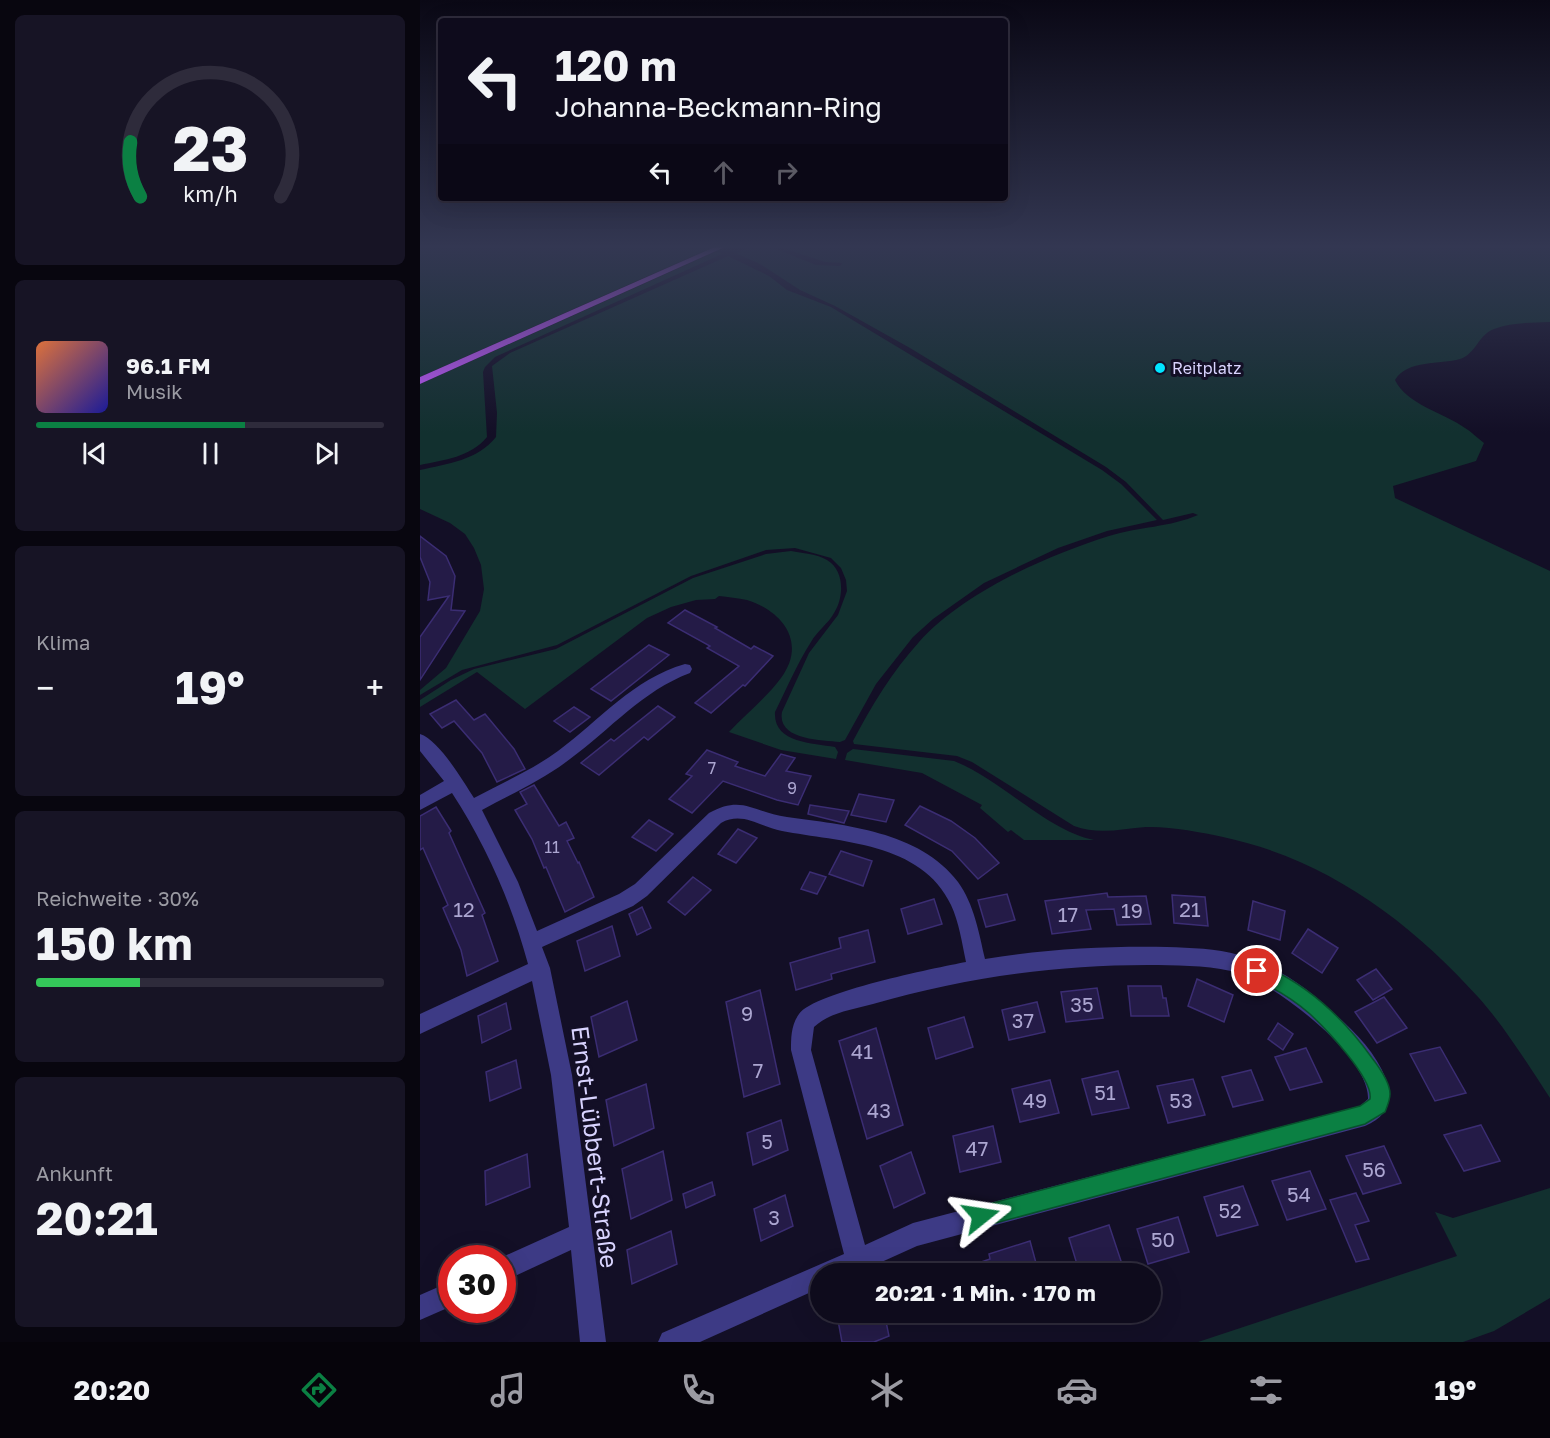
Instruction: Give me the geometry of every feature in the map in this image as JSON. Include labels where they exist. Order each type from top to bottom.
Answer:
[{"type":"main road","points":[[420,381],[582,309]]},
{"type":"street","points":[[471,808],[563,756],[653,683],[685,669]]},
{"type":"street","name":"Ernst-Lübbert-Straße","points":[[420,740],[455,783],[494,847],[540,968],[566,1099],[593,1342]]},
{"type":"street","points":[[420,803],[455,783]]},
{"type":"street","points":[[532,942],[633,895],[715,818],[726,810],[738,808],[776,822],[847,833],[886,844],[911,854],[933,867],[947,881],[960,902],[977,968]]},
{"type":"street","points":[[850,1263],[857,1260],[913,1234],[1365,1114],[1378,1105],[1381,1093],[1374,1077],[1350,1043],[1315,1007],[1274,978],[1239,964],[1209,958],[1117,955],[1051,959],[977,968],[905,984],[824,1008],[808,1020],[801,1032],[801,1050],[857,1260]]},
{"type":"street","points":[[420,1023],[540,968]]},
{"type":"street","points":[[516,1264],[580,1234]]},
{"type":"street","points":[[671,1342],[810,1280]]},
{"type":"street","points":[[420,1308],[438,1300]]},
{"type":"green space","points":[[420,309],[574,309],[420,377]]},
{"type":"green space","points":[[589,309],[602,309],[495,357],[483,372],[487,437],[481,444],[465,453],[420,465],[420,384]]},
{"type":"green space","points":[[610,309],[834,309],[1102,470],[1121,484],[1157,520],[1107,531],[1058,548],[984,583],[933,619],[913,637],[876,684],[845,740],[840,742],[802,737],[786,728],[782,721],[782,712],[809,653],[838,615],[847,591],[846,580],[841,568],[831,558],[795,548],[766,550],[691,576],[557,645],[462,670],[420,695],[420,690],[446,668],[480,611],[484,589],[481,565],[465,534],[450,523],[420,509],[420,470],[471,456],[489,445],[496,437],[497,413],[492,366],[510,353]]},
{"type":"green space","points":[[840,309],[1550,309],[1550,322],[1515,324],[1494,329],[1484,336],[1465,357],[1416,366],[1401,373],[1395,380],[1408,396],[1470,431],[1484,443],[1476,461],[1393,486],[1395,498],[1550,571],[1550,1098],[1498,1021],[1452,970],[1394,919],[1331,877],[1297,860],[1261,847],[1205,833],[1155,827],[1110,831],[1083,829],[1074,826],[972,762],[957,756],[854,744],[853,741],[883,689],[900,665],[919,642],[959,607],[1007,578],[1059,554],[1109,536],[1177,522],[1198,515],[1193,513],[1163,520],[1126,482],[1106,467],[910,348]]},
{"type":"green space","points":[[791,551],[819,556],[827,560],[840,577],[841,592],[834,613],[813,638],[792,676],[775,712],[776,722],[780,730],[796,740],[835,747],[838,752],[836,759],[781,750],[729,732],[781,678],[792,653],[787,630],[771,612],[747,600],[729,597],[719,596],[715,599],[696,600],[671,607],[647,618],[525,709],[477,672],[420,707],[420,700],[451,680],[474,669],[556,649],[693,578],[766,554]]},
{"type":"green space","points":[[853,749],[954,761],[990,780],[1059,827],[1094,840],[1024,840],[1011,830],[1008,832],[980,808],[982,805],[922,773],[845,760],[847,753]]},
{"type":"green space","points":[[1550,1188],[1550,1298],[1494,1331],[1463,1342],[1198,1342],[1457,1256],[1435,1212],[1453,1218]]},
{"type":"building","points":[[420,536],[446,556],[455,576],[451,610],[465,611],[420,680],[420,637],[449,596],[428,600],[430,582],[420,557]]},
{"type":"building","points":[[685,610],[751,649],[754,646],[773,656],[745,686],[743,685],[711,713],[695,703],[739,666],[707,648],[710,646],[668,623]]},
{"type":"building","points":[[649,645],[669,655],[611,701],[591,689]]},
{"type":"building","points":[[456,700],[474,720],[485,714],[514,749],[525,769],[497,782],[482,753],[454,721],[442,728],[430,714]]},
{"type":"building","points":[[658,706],[675,717],[648,740],[644,737],[599,775],[581,763],[611,739],[614,741]]},
{"type":"building","points":[[574,707],[590,717],[570,732],[554,721]]},
{"type":"building","points":[[707,750],[738,762],[735,766],[765,776],[781,754],[795,758],[786,771],[811,776],[798,805],[723,781],[692,813],[669,799],[692,776],[686,774]]},
{"type":"building","points":[[534,785],[559,826],[566,822],[574,838],[567,841],[594,897],[565,912],[546,867],[544,868],[532,839],[515,810],[527,804],[520,792]]},
{"type":"building","points":[[859,794],[894,800],[886,822],[851,815]]},
{"type":"building","points":[[810,805],[849,811],[844,823],[808,814]]},
{"type":"building","points":[[920,806],[951,821],[975,838],[999,863],[978,879],[952,851],[905,825]]},
{"type":"building","points":[[436,807],[451,831],[449,833],[485,913],[482,915],[498,961],[467,976],[461,950],[443,908],[448,905],[423,848],[420,850],[420,816]]},
{"type":"building","points":[[649,820],[673,834],[656,851],[632,837]]},
{"type":"building","points":[[738,829],[757,838],[736,863],[718,854]]},
{"type":"building","points":[[841,851],[872,861],[863,886],[829,874]]},
{"type":"building","points":[[810,872],[826,877],[817,894],[801,889]]},
{"type":"building","points":[[693,877],[711,890],[685,915],[668,902]]},
{"type":"building","points":[[1107,893],[1108,897],[1146,896],[1151,924],[1117,925],[1114,909],[1086,910],[1091,929],[1052,934],[1045,901]]},
{"type":"building","points":[[1007,894],[1015,920],[986,927],[978,900]]},
{"type":"building","points":[[1172,895],[1205,897],[1208,926],[1174,923]]},
{"type":"building","points":[[934,899],[942,924],[908,934],[901,909]]},
{"type":"building","points":[[1253,901],[1285,911],[1280,940],[1248,930]]},
{"type":"building","points":[[642,907],[651,928],[637,935],[629,914]]},
{"type":"building","points":[[612,926],[620,956],[585,971],[577,941]]},
{"type":"building","points":[[1308,929],[1338,948],[1322,973],[1292,953]]},
{"type":"building","points":[[868,930],[875,962],[831,974],[832,979],[796,990],[790,963],[841,948],[839,938]]},
{"type":"building","points":[[1376,969],[1392,989],[1373,1000],[1357,980]]},
{"type":"building","points":[[1197,979],[1233,995],[1224,1022],[1188,1006]]},
{"type":"building","points":[[1128,986],[1161,986],[1169,1016],[1131,1016]]},
{"type":"building","points":[[1097,988],[1103,1018],[1066,1022],[1061,992]]},
{"type":"building","points":[[760,990],[780,1084],[744,1097],[726,1002]]},
{"type":"building","points":[[1384,997],[1407,1028],[1377,1043],[1355,1012]]},
{"type":"building","points":[[627,1001],[637,1040],[599,1057],[591,1017]]},
{"type":"building","points":[[1037,1002],[1045,1032],[1009,1040],[1002,1010]]},
{"type":"building","points":[[506,1003],[511,1029],[482,1043],[478,1016]]},
{"type":"building","points":[[964,1017],[973,1047],[936,1059],[928,1028]]},
{"type":"building","points":[[1278,1023],[1293,1034],[1283,1050],[1268,1039]]},
{"type":"building","points":[[876,1028],[903,1125],[867,1139],[839,1041]]},
{"type":"building","points":[[1440,1047],[1466,1093],[1435,1101],[1410,1054]]},
{"type":"building","points":[[1306,1048],[1322,1082],[1290,1090],[1275,1057]]},
{"type":"building","points":[[516,1060],[521,1088],[490,1101],[486,1072]]},
{"type":"building","points":[[1251,1070],[1263,1100],[1233,1107],[1222,1077]]},
{"type":"building","points":[[1118,1071],[1129,1108],[1092,1115],[1082,1079]]},
{"type":"building","points":[[1193,1079],[1205,1115],[1168,1123],[1157,1086]]},
{"type":"building","points":[[1050,1080],[1059,1113],[1020,1122],[1012,1089]]},
{"type":"building","points":[[646,1084],[654,1128],[614,1146],[606,1100]]},
{"type":"building","points":[[781,1120],[788,1150],[753,1165],[747,1133]]},
{"type":"building","points":[[1481,1125],[1500,1161],[1464,1171],[1444,1135]]},
{"type":"building","points":[[993,1126],[1001,1162],[960,1172],[953,1136]]},
{"type":"building","points":[[1384,1146],[1401,1183],[1363,1194],[1346,1156]]},
{"type":"building","points":[[663,1151],[672,1200],[631,1219],[622,1169]]},
{"type":"building","points":[[911,1152],[925,1193],[894,1208],[880,1166]]},
{"type":"building","points":[[527,1154],[530,1187],[486,1205],[485,1171]]},
{"type":"building","points":[[1310,1171],[1326,1209],[1287,1220],[1272,1181]]},
{"type":"building","points":[[712,1182],[715,1195],[686,1208],[683,1194]]},
{"type":"building","points":[[1243,1186],[1258,1225],[1217,1236],[1204,1197]]},
{"type":"building","points":[[1356,1193],[1369,1221],[1355,1225],[1369,1259],[1356,1262],[1330,1200]]},
{"type":"building","points":[[785,1195],[793,1226],[761,1241],[754,1209]]},
{"type":"building","points":[[1178,1217],[1189,1252],[1148,1263],[1137,1229]]},
{"type":"building","points":[[1109,1225],[1122,1263],[1077,1263],[1069,1238]]},
{"type":"building","points":[[671,1231],[677,1264],[632,1284],[627,1250]]},
{"type":"building","points":[[1030,1241],[1036,1263],[978,1263],[990,1259],[989,1254]]},
{"type":"building","points":[[838,1323],[886,1323],[889,1336],[874,1342],[842,1342]]},
{"type":"place","name":"Reitplatz","points":[[1160,368]]},
{"type":"route","points":[[981,1216],[1365,1114],[1378,1105],[1381,1093],[1374,1077],[1350,1043],[1315,1007],[1274,978],[1257,971]]}]
